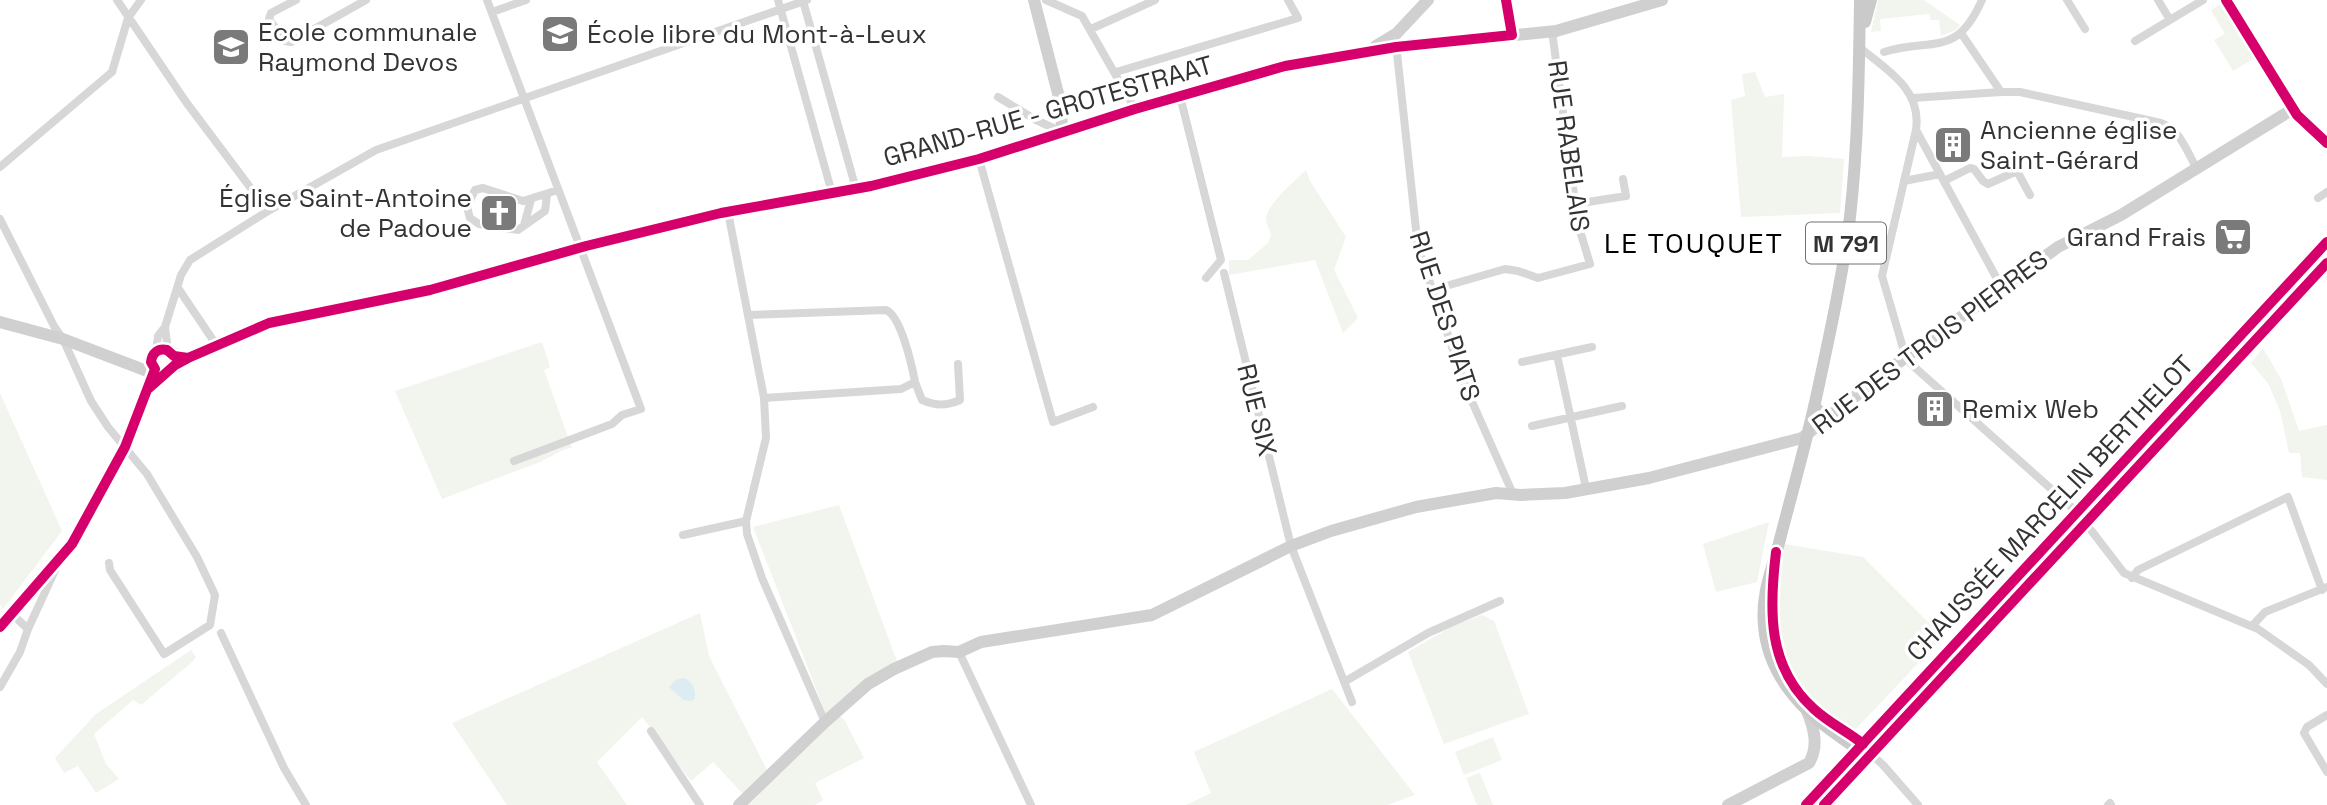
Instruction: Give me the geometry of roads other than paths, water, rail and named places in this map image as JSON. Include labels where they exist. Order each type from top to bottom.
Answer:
[{"type":"main road","name":"M 791","points":[[1860,0],[1850,219],[1814,406],[1764,595],[1765,633],[1783,682],[1807,711],[1863,750]]},
{"type":"main road","name":"M 791","points":[[1859,47],[1871,0]]},
{"type":"main road","name":"CHAUSSÉE MARCELIN BERTHELOT","points":[[1824,805],[1863,750],[1935,665],[2327,242]]},
{"type":"main road","name":"CHAUSSÉE MARCELIN BERTHELOT","points":[[1806,805],[2086,523],[2327,263]]},
{"type":"main road","points":[[1814,406],[1821,413],[1832,415]]},
{"type":"main road","name":"M 791","points":[[1776,552],[1771,610],[1773,635],[1783,667],[1808,704],[1863,750]]},
{"type":"main road","points":[[1817,805],[1856,762],[1863,750]]},
{"type":"street","points":[[117,0],[186,102],[268,211]]},
{"type":"street","points":[[0,167],[112,72],[128,18],[141,0]]},
{"type":"street","points":[[296,0],[271,13],[269,19],[285,41],[290,42],[366,0]]},
{"type":"street","points":[[487,0],[641,408],[622,415],[612,424],[514,461]]},
{"type":"street","points":[[492,12],[526,0]]},
{"type":"street","points":[[1034,0],[1061,105],[1062,132]]},
{"type":"street","points":[[1046,0],[1082,16],[1135,109]]},
{"type":"street","points":[[1091,29],[1155,0]]},
{"type":"street","points":[[1116,72],[1298,18],[1288,0]]},
{"type":"street","points":[[1396,40],[1428,0]]},
{"type":"street","points":[[1506,0],[1512,35]]},
{"type":"street","name":"GRAND-RUE - GROTESTRAAT","points":[[63,340],[132,364],[165,362],[217,346],[269,323],[430,290],[581,248],[729,212],[856,189],[979,159],[1135,109],[1275,69],[1363,51],[1396,40],[1552,31],[1662,0]]},
{"type":"street","points":[[1884,52],[1944,43],[1961,33],[1982,0]]},
{"type":"street","points":[[2067,0],[2085,29]]},
{"type":"street","points":[[2158,0],[2170,20]]},
{"type":"street","points":[[2135,41],[2203,0]]},
{"type":"street","points":[[2226,0],[2293,110],[2327,143]]},
{"type":"street","points":[[0,628],[72,544],[125,447],[143,398],[165,362],[164,327],[181,275],[190,260],[268,211],[376,150],[524,99],[779,4],[805,1],[856,189]]},
{"type":"street","points":[[779,4],[832,193]]},
{"type":"street","name":"RUE RABELAIS","points":[[1432,290],[1505,269],[1538,278],[1590,264],[1575,204],[1552,31]]},
{"type":"street","points":[[1961,33],[2001,92]]},
{"type":"street","name":"RUE DES PIATS","points":[[1396,40],[1416,238],[1466,388],[1513,494]]},
{"type":"street","points":[[1859,47],[1902,84],[1913,98],[1917,110],[1916,130],[1882,276],[1907,356],[1913,366],[2077,512],[2118,567],[2132,578],[2252,626],[2309,665],[2327,684]]},
{"type":"street","points":[[1913,98],[2020,92],[2167,125],[2176,132],[2197,169]]},
{"type":"street","points":[[1180,96],[1221,260],[1206,278]]},
{"type":"street","name":"GRAND-RUE - GROTESTRAAT","points":[[998,97],[1062,132]]},
{"type":"street","name":"RUE DES TROIS PIERRES","points":[[739,805],[868,684],[932,652],[959,652],[981,642],[1152,615],[1173,607],[1291,546],[1331,531],[1416,507],[1491,493],[1564,493],[1660,475],[1806,435],[1907,356],[2057,247],[2121,215],[2293,110]]},
{"type":"street","points":[[1916,130],[2002,288]]},
{"type":"street","points":[[979,159],[1053,422],[1093,407]]},
{"type":"street","points":[[1904,181],[1942,177],[1970,168],[1989,184],[2017,171],[2030,195]]},
{"type":"street","points":[[1575,204],[1626,196],[1623,179]]},
{"type":"street","points":[[531,200],[524,225],[519,230],[479,224],[470,218],[467,207],[475,190],[482,188],[523,201],[558,190]]},
{"type":"street","points":[[2318,198],[2327,192]]},
{"type":"street","points":[[524,225],[528,225],[545,211],[547,194]]},
{"type":"street","points":[[729,212],[764,398],[766,438],[746,521],[747,534],[762,578],[825,722]]},
{"type":"street","points":[[0,219],[63,340],[91,401],[164,500],[197,557],[215,595],[210,625],[164,654],[110,570],[109,563]]},
{"type":"street","name":"RUE SIX","points":[[1224,273],[1291,546],[1352,702]]},
{"type":"street","points":[[178,288],[217,346]]},
{"type":"street","points":[[749,315],[886,310],[891,312],[922,400],[941,406],[960,400],[958,364]]},
{"type":"street","points":[[0,322],[63,340]]},
{"type":"street","points":[[1522,362],[1592,347]]},
{"type":"street","points":[[1557,355],[1586,488]]},
{"type":"street","points":[[764,398],[901,389],[915,382]]},
{"type":"street","points":[[1532,426],[1622,406]]},
{"type":"street","points":[[2132,578],[2138,570],[2288,498],[2324,588],[2265,612],[2252,626]]},
{"type":"street","points":[[683,535],[746,521]]},
{"type":"street","points":[[0,687],[20,652],[60,559]]},
{"type":"street","points":[[1344,682],[1428,633],[1500,601]]},
{"type":"street","points":[[12,614],[28,629]]},
{"type":"street","points":[[221,633],[284,768],[306,805]]},
{"type":"street","points":[[959,652],[1031,805]]},
{"type":"street","points":[[1728,805],[1802,768],[1812,759],[1815,747],[1807,711]]},
{"type":"street","points":[[2327,715],[2307,727],[2304,733],[2327,772]]},
{"type":"street","points":[[651,731],[699,805]]},
{"type":"street","points":[[1863,750],[1883,765],[1918,805]]},
{"type":"place","name":"École libre du Mont-à-Leux","points":[[560,34]]},
{"type":"place","name":"Ecole communale Raymond Devos","points":[[231,47]]},
{"type":"place","name":"Ancienne église Saint-Gérard","points":[[1953,145]]},
{"type":"place","name":"Église Saint-Antoine de Padoue","points":[[499,213]]},
{"type":"place","name":"Grand Frais","points":[[2233,237]]},
{"type":"place","name":"Remix Web","points":[[1935,409]]},
{"type":"district","name":"LE TOUQUET","points":[[1694,243]]}]
